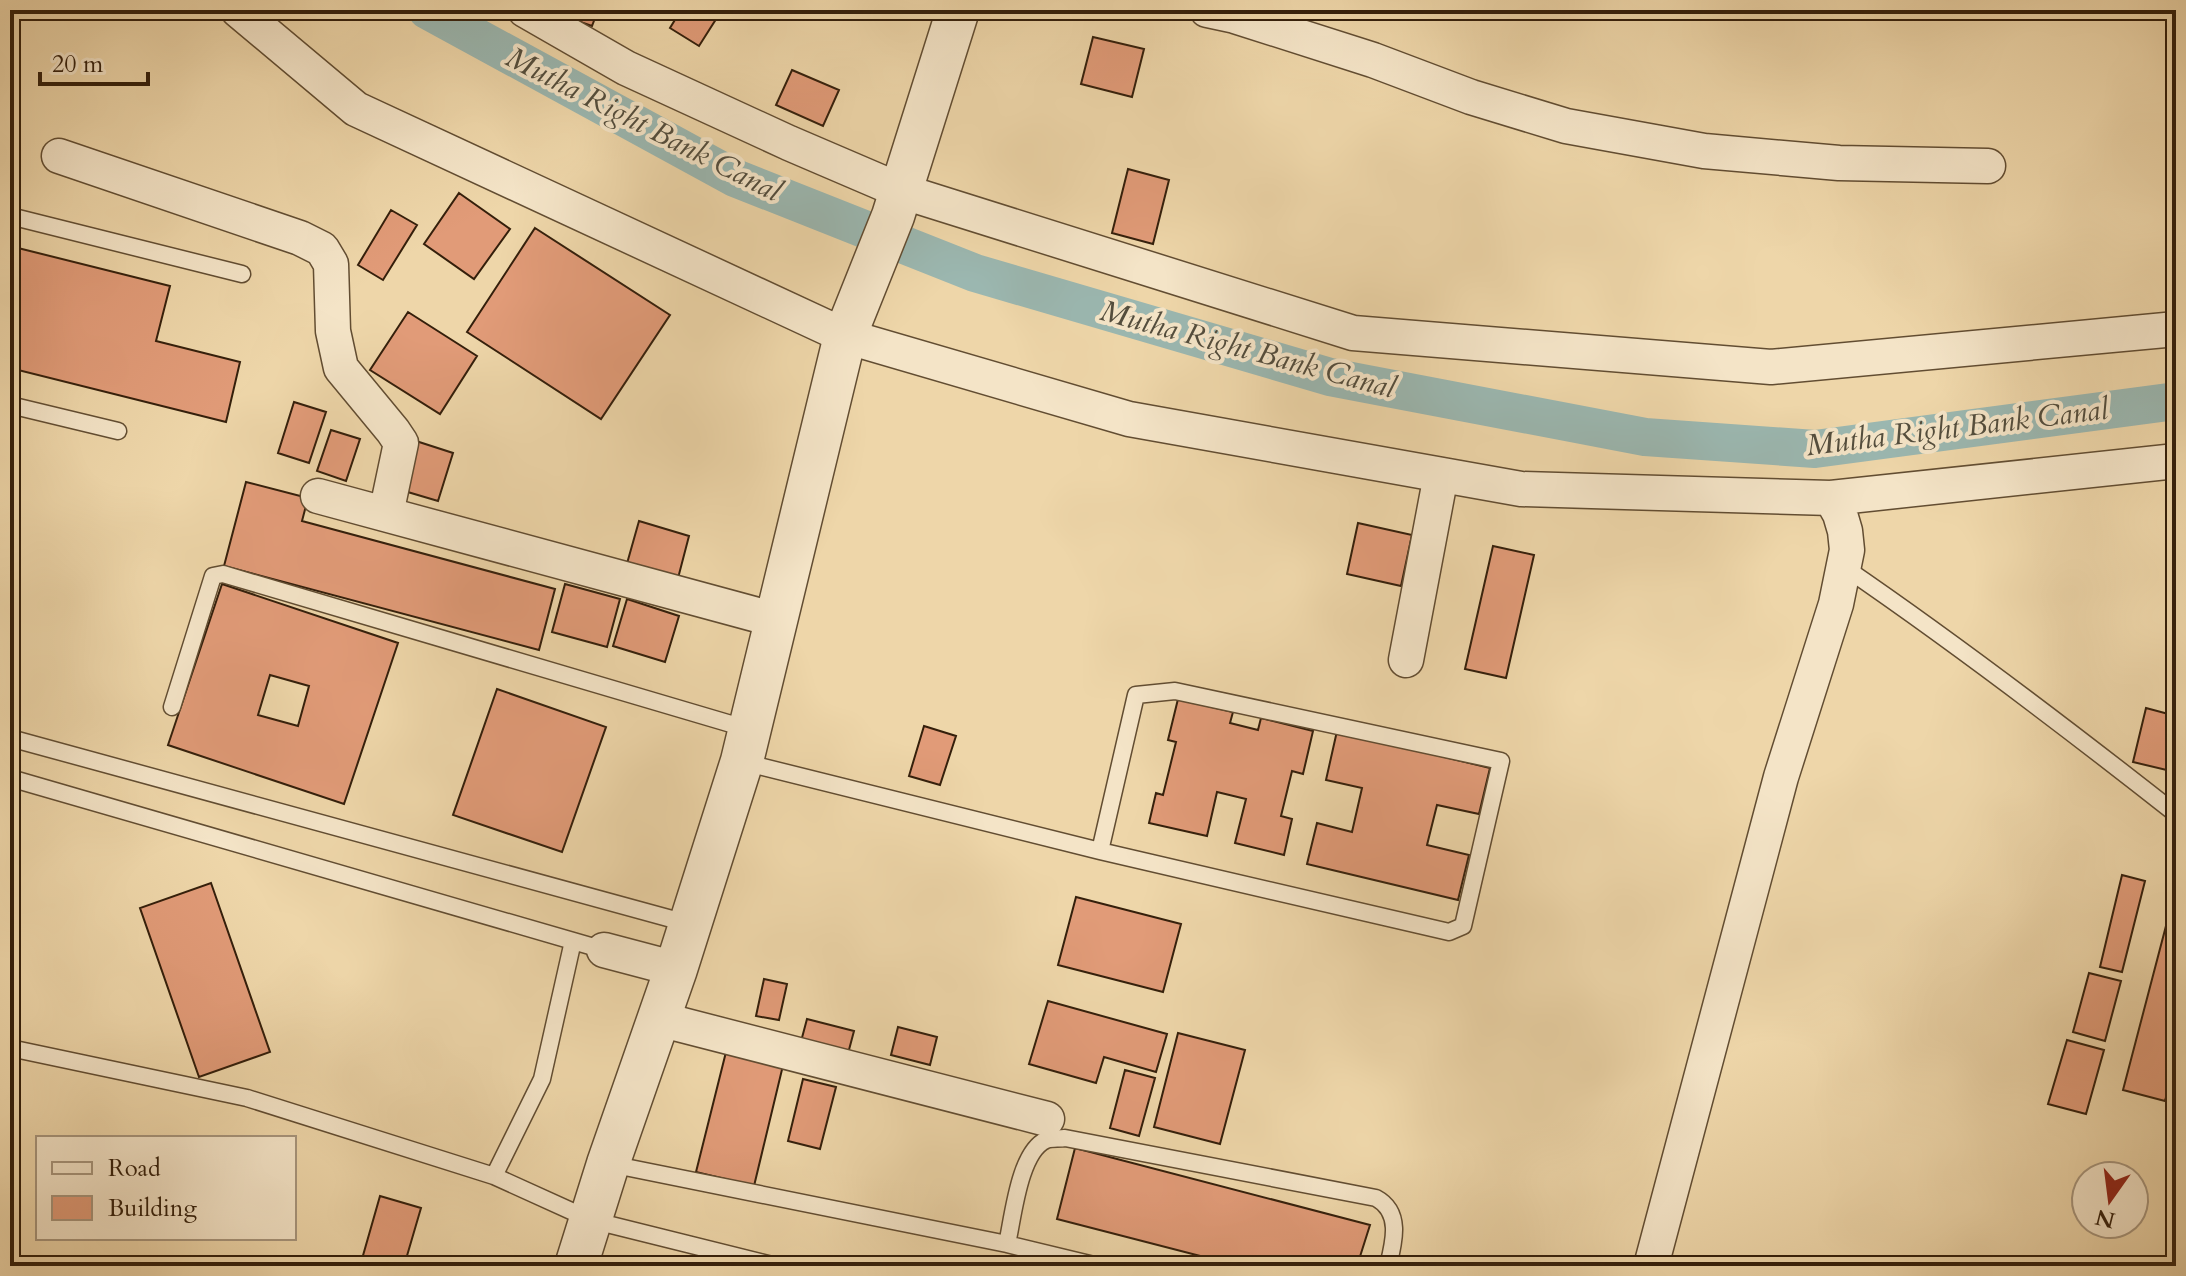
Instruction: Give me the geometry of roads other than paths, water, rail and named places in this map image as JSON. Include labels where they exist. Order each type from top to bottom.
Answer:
[{"type":"street","points":[[238,10],[356,109],[852,319],[1129,419],[1521,489],[1831,498],[2176,461]]},
{"type":"street","points":[[525,10],[626,68],[789,143],[897,203],[1353,333],[1771,367],[2176,329]]},
{"type":"street","points":[[576,1266],[676,969],[746,746],[852,319],[897,203],[957,10]]},
{"type":"street","points":[[1207,10],[1373,60],[1471,97],[1566,126],[1704,151],[1839,163],[1988,166]]},
{"type":"street","points":[[59,156],[300,238],[322,249],[331,264],[333,331],[341,368],[401,443],[386,514]]},
{"type":"street","points":[[1406,660],[1441,475]]},
{"type":"street","points":[[318,496],[776,620]]},
{"type":"street","points":[[1651,1266],[1781,777],[1836,604],[1847,550],[1840,514],[1831,498]]},
{"type":"street","points":[[588,945],[676,969]]},
{"type":"street","points":[[659,1019],[1047,1119]]},
{"type":"lane","points":[[10,216],[242,274]]},
{"type":"lane","points":[[10,405],[118,431]]},
{"type":"lane","points":[[1844,567],[2046,711],[2176,814]]},
{"type":"lane","points":[[172,707],[213,576],[223,574],[746,746],[1100,851],[1449,932],[1463,926],[1501,761],[1175,691],[1136,695],[1100,851]]},
{"type":"lane","points":[[10,738],[690,924]]},
{"type":"lane","points":[[10,778],[588,945],[542,1079],[494,1176]]},
{"type":"lane","points":[[10,1048],[247,1098],[494,1176],[591,1220],[776,1266]]},
{"type":"lane","points":[[1007,1244],[1025,1165],[1033,1150],[1047,1139],[1065,1138],[1376,1198],[1386,1204],[1393,1217],[1394,1243],[1388,1266]]},
{"type":"lane","points":[[608,1164],[1007,1244],[1098,1266]]},
{"type":"waterway","name":"Mutha Right Bank Canal","points":[[427,10],[735,178],[975,273],[1330,377],[1645,437],[1815,449],[2176,401]]}]
